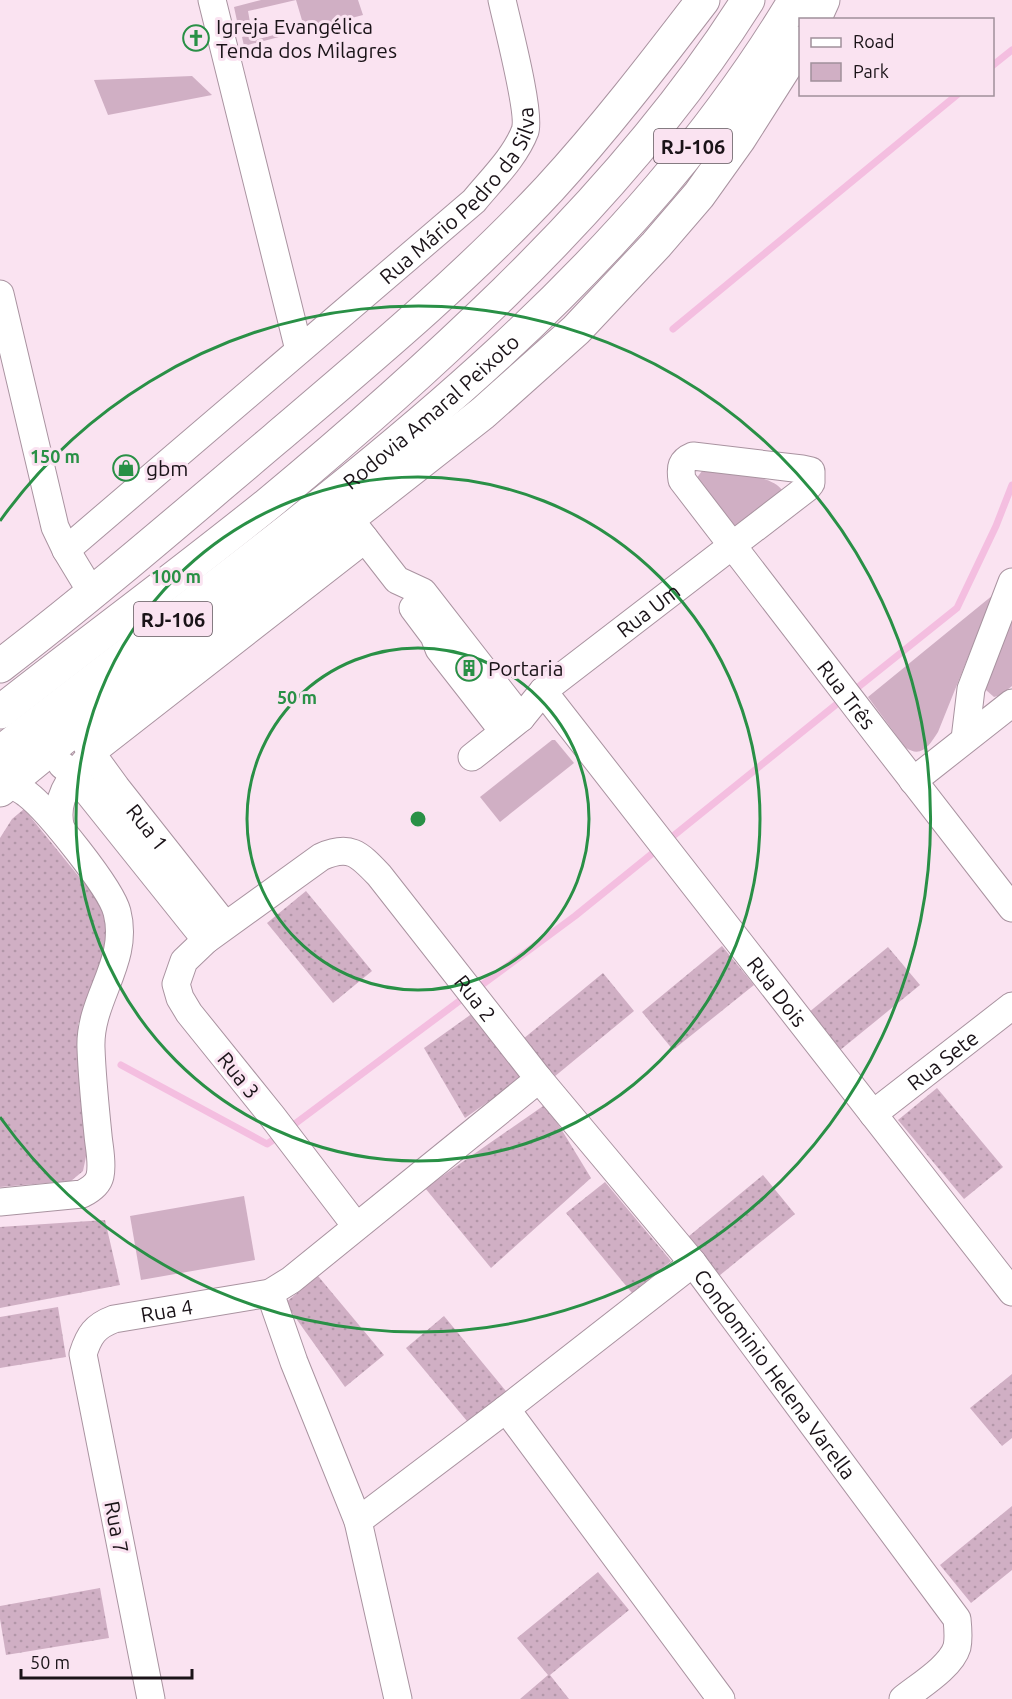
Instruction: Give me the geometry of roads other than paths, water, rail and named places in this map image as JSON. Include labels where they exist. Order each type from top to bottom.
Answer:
[{"type":"highway","points":[[0,666],[92,593],[329,393],[448,288],[580,155],[703,0]]},
{"type":"highway","name":"Rodovia Amaral Peixoto","points":[[0,712],[267,504],[381,408],[469,327],[548,249],[617,176],[691,83],[748,0]]},
{"type":"highway","name":"Rodovia Amaral Peixoto","points":[[2,775],[69,716],[365,471],[497,356],[576,280],[644,206],[729,100],[765,50],[795,0]]},
{"type":"highway","points":[[815,18],[823,0]]},
{"type":"highway","points":[[2,775],[41,755],[69,716],[357,529],[576,330],[656,245],[699,195],[739,139],[799,46]]},
{"type":"street","points":[[212,0],[299,350]]},
{"type":"street","name":"Rua Mário Pedro da Silva","points":[[66,550],[474,201],[514,152],[526,128],[525,105],[502,0]]},
{"type":"street","points":[[0,294],[55,527],[92,593]]},
{"type":"street","name":"Rua Um","points":[[472,757],[512,725],[543,690],[807,488],[811,483],[811,471],[693,456],[681,464],[682,480]]},
{"type":"street","name":"Rua Três","points":[[682,480],[1012,909]]},
{"type":"street","points":[[61,830],[58,812],[63,793],[74,775],[92,754],[357,529],[398,590],[434,636],[438,649],[512,725]]},
{"type":"street","points":[[965,738],[972,689],[1012,582]]},
{"type":"street","points":[[398,590],[423,592],[512,725]]},
{"type":"street","name":"Rua Dois","points":[[543,690],[661,845],[1012,1292]]},
{"type":"street","points":[[913,781],[1012,703]]},
{"type":"street","name":"Rua 1","points":[[69,716],[83,735],[92,754],[215,932]]},
{"type":"street","name":"Rua 1","points":[[41,755],[55,759],[74,775],[215,932]]},
{"type":"street","points":[[0,1202],[82,1194],[98,1182],[100,1174],[92,1072],[92,1032],[95,1011],[120,947],[119,922],[115,903],[61,830],[28,794],[2,775]]},
{"type":"street","name":"Rua 2","points":[[215,932],[321,857],[336,850],[347,850],[363,859],[379,875],[539,1079],[693,1263]]},
{"type":"street","name":"Rua 3","points":[[215,932],[184,961],[176,984],[180,998],[189,1013],[356,1226]]},
{"type":"street","name":"Rua Sete","points":[[873,1114],[1012,1006]]},
{"type":"street","points":[[398,1699],[358,1521],[294,1362],[270,1293],[291,1280],[539,1079]]},
{"type":"street","name":"Condominio Helena Varella","points":[[358,1521],[693,1263],[957,1619],[959,1636],[953,1656],[947,1664],[903,1699]]},
{"type":"street","name":"Rua 4","points":[[83,1354],[88,1338],[95,1328],[114,1319],[270,1293]]},
{"type":"street","name":"Rua 7","points":[[83,1354],[151,1699]]},
{"type":"street","points":[[506,1409],[722,1699]]},
{"type":"street","points":[[391,1669],[415,1699]]},
{"type":"waterway","points":[[994,64],[1012,50]]},
{"type":"waterway","points":[[673,329],[956,96]]},
{"type":"waterway","points":[[852,692],[957,608],[996,526],[1012,485]]},
{"type":"waterway","points":[[667,841],[843,699]]},
{"type":"waterway","points":[[475,990],[575,916],[659,848]]},
{"type":"waterway","points":[[288,1129],[466,996]]},
{"type":"waterway","points":[[121,1065],[267,1144],[279,1136]]},
{"type":"place","name":"Igreja Evangélica Tenda dos Milagres","points":[[196,38]]},
{"type":"place","name":"gbm","points":[[126,468]]},
{"type":"place","name":"Portaria","points":[[469,668]]}]
